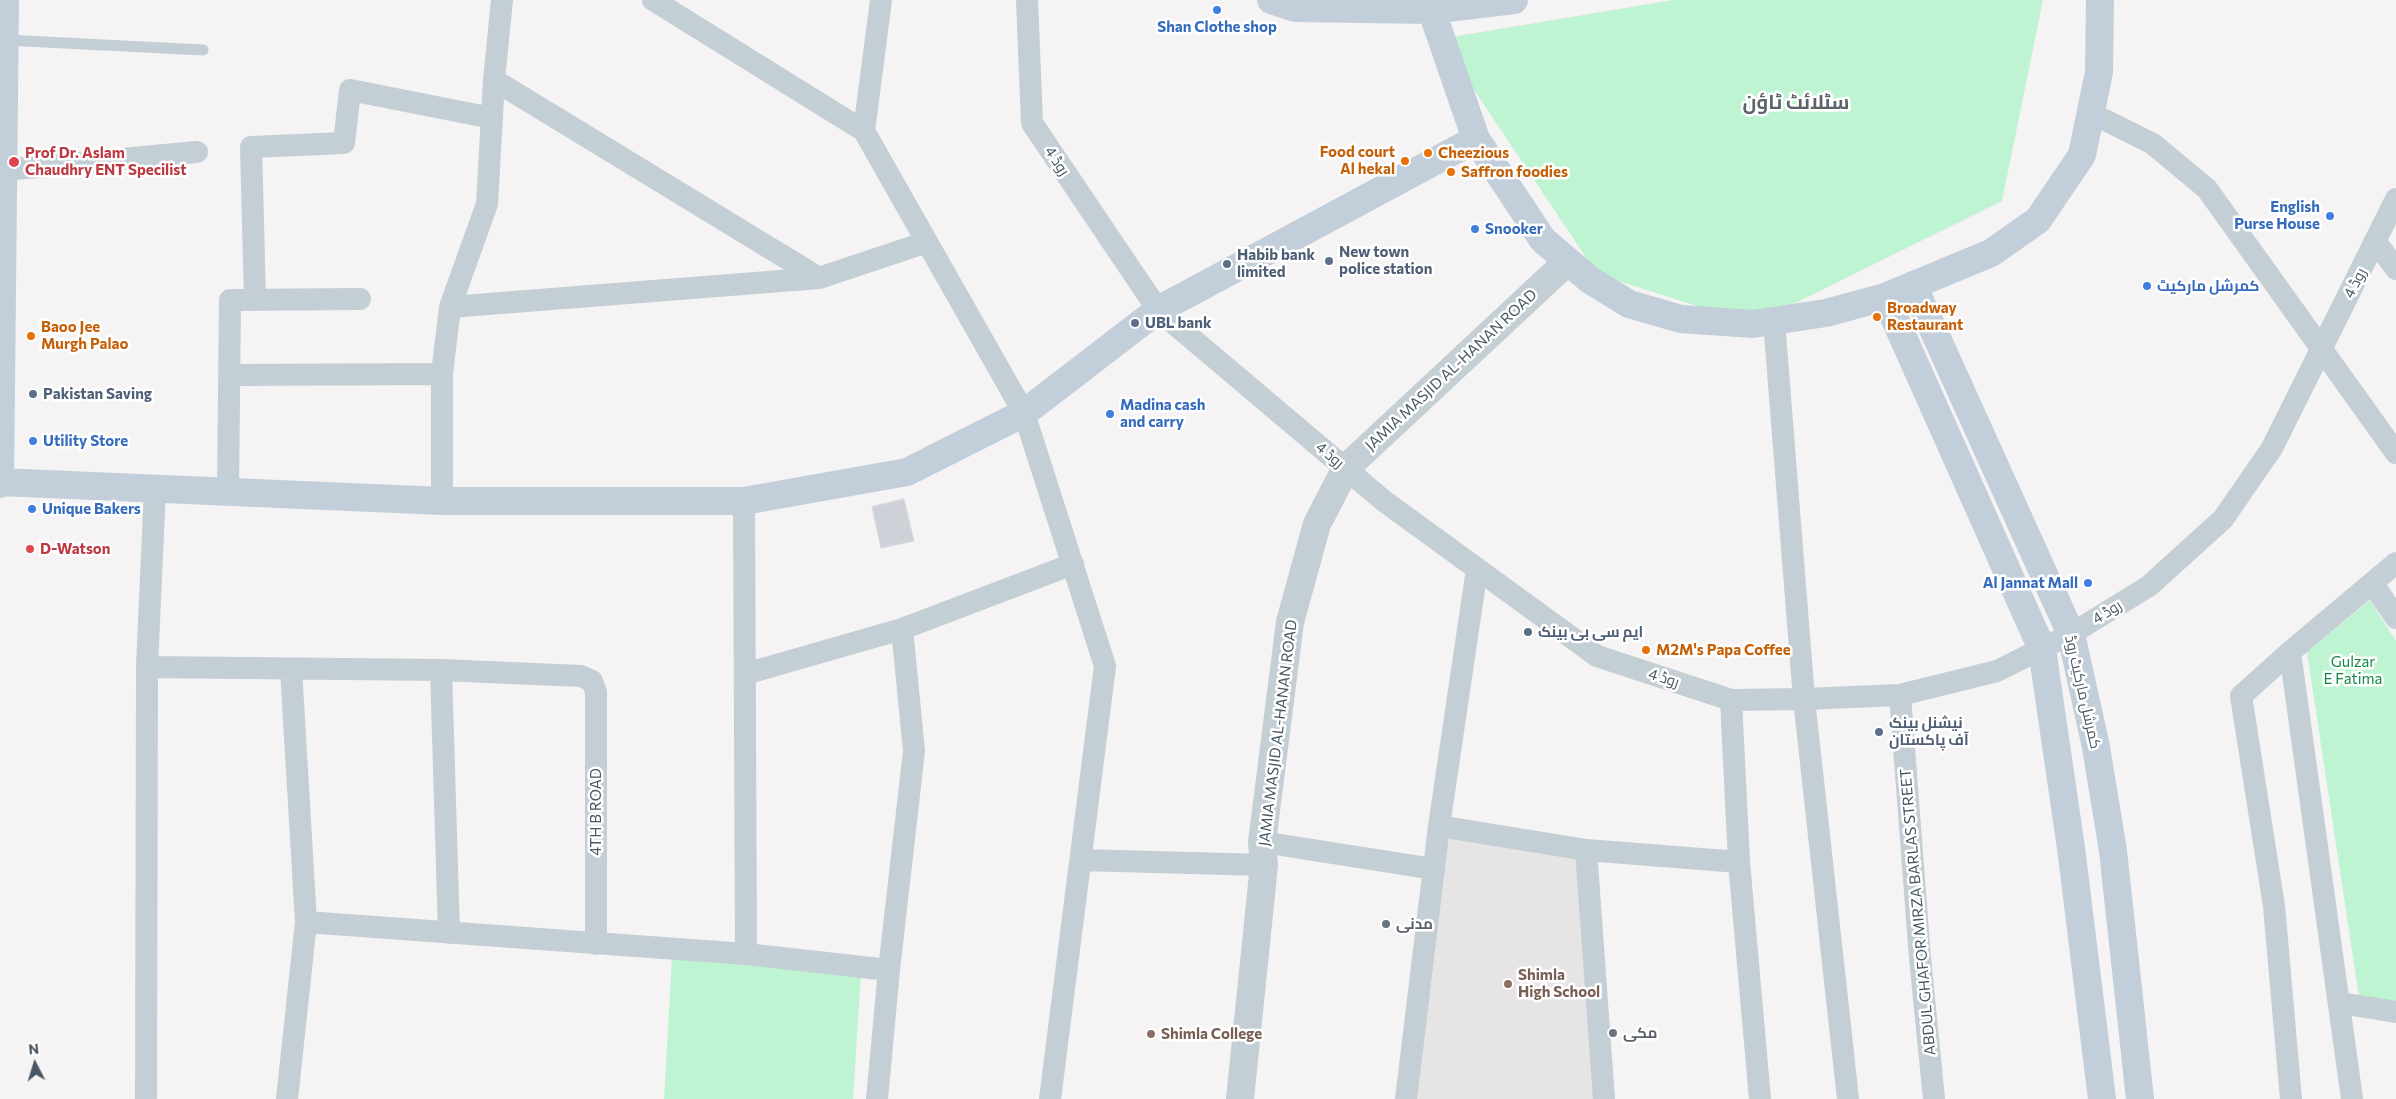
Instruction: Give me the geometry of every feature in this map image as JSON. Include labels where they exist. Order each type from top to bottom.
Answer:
[{"type":"main road","points":[[5,0],[0,483],[442,501],[744,501],[907,472],[1024,413],[1158,310],[1476,140]]},
{"type":"main road","points":[[1271,0],[1295,8],[1430,5],[1514,0]]},
{"type":"main road","points":[[1430,5],[1476,140],[1544,240],[1567,262],[1590,280],[1629,304],[1681,318],[1752,324],[1826,314],[1885,297],[1991,253],[2038,220],[2082,154],[2099,72],[2100,0]]},
{"type":"main road","name":"کمرشل مارکیٹ روڈ","points":[[1913,284],[2071,634],[2096,747],[2113,851],[2140,1099]]},
{"type":"main road","name":"کمرشل مارکیٹ روڈ","points":[[1885,297],[2042,649],[2071,848],[2102,1099]]},
{"type":"street","points":[[442,501],[442,374],[450,307],[487,204],[494,80],[502,0]]},
{"type":"street","points":[[652,0],[864,131],[1024,413],[1105,666],[1050,1099]]},
{"type":"street","points":[[864,131],[881,0]]},
{"type":"street","name":"روڈ 4","points":[[1027,0],[1032,123],[1158,310],[1384,501],[1597,656],[1731,700],[1900,695],[1997,671],[2071,634],[2149,586],[2223,519],[2272,448],[2322,348],[2386,245],[2396,199]]},
{"type":"street","points":[[494,80],[819,278]]},
{"type":"street","points":[[255,300],[251,147],[344,144],[350,90],[492,118]]},
{"type":"street","points":[[2091,113],[2153,144],[2207,189],[2396,453]]},
{"type":"street","points":[[4,170],[197,152]]},
{"type":"street","points":[[450,307],[819,278],[927,242]]},
{"type":"street","points":[[2386,245],[2396,269]]},
{"type":"street","name":"JAMIA MASJID AL-HANAN ROAD","points":[[1240,1099],[1264,853],[1290,622],[1317,524],[1346,468],[1567,262]]},
{"type":"street","points":[[228,491],[230,300],[360,299]]},
{"type":"street","points":[[1774,321],[1804,699],[1848,1099]]},
{"type":"street","points":[[230,375],[442,374]]},
{"type":"street","points":[[146,1099],[147,667],[155,489]]},
{"type":"street","points":[[744,501],[746,954]]},
{"type":"street","points":[[2291,1099],[2274,906],[2241,696],[2396,563]]},
{"type":"street","points":[[745,674],[902,629],[1072,564]]},
{"type":"street","points":[[1406,1099],[1439,826],[1477,569]]},
{"type":"street","points":[[2373,584],[2396,618]]},
{"type":"street","points":[[877,1099],[889,970],[914,751],[902,629]]},
{"type":"street","points":[[2290,652],[2352,1099]]},
{"type":"street","points":[[147,667],[441,670],[449,933]]},
{"type":"street","points":[[288,1099],[306,922],[291,669]]},
{"type":"street","name":"4TH B ROAD","points":[[441,670],[581,676],[592,680],[596,692],[596,944]]},
{"type":"street","name":"ABDUL GHAFOR MIRZA BARLAS STREET","points":[[1900,695],[1920,958],[1934,1099]]},
{"type":"street","points":[[1731,700],[1739,862],[1760,1099]]},
{"type":"street","points":[[1439,826],[1586,850],[1739,862]]},
{"type":"street","points":[[1586,850],[1604,1099]]},
{"type":"street","points":[[1081,860],[1264,853],[1434,869]]},
{"type":"street","points":[[306,922],[746,954],[889,970]]},
{"type":"street","points":[[2340,1003],[2396,1012]]},
{"type":"lane","points":[[5,40],[203,50]]},
{"type":"shaded area","name":"Shimla High School","points":[[1439,826],[1586,850],[1604,1099],[1406,1099]]},
{"type":"green space","points":[[1673,0],[2043,0],[2002,201],[1753,324],[1597,274],[1440,39]]},
{"type":"green space","name":"Gulzar E Fatima","points":[[2370,600],[2396,641],[2396,1001],[2359,997],[2307,652]]},
{"type":"green space","points":[[672,957],[861,974],[853,1099],[664,1099]]},
{"type":"building","points":[[904,499],[914,541],[881,548],[872,507]]},
{"type":"place","name":"Shan Clothe shop","points":[[1217,10]]},
{"type":"place","name":"Cheezious","points":[[1428,153]]},
{"type":"place","name":"Food court Al hekal","points":[[1405,161]]},
{"type":"place","name":"Prof Dr. Aslam Chaudhry ENT Specilist","points":[[14,162]]},
{"type":"place","name":"Saffron foodies","points":[[1451,172]]},
{"type":"place","name":"English Purse House","points":[[2330,216]]},
{"type":"place","name":"Snooker","points":[[1475,229]]},
{"type":"place","name":"New town police station","points":[[1329,261]]},
{"type":"place","name":"Habib bank limited","points":[[1227,264]]},
{"type":"place","name":"کمرشل مارکیٹ","points":[[2147,286]]},
{"type":"place","name":"Broadway Restaurant","points":[[1877,317]]},
{"type":"place","name":"UBL bank","points":[[1135,323]]},
{"type":"place","name":"Baoo Jee Murgh Palao","points":[[31,336]]},
{"type":"place","name":"Pakistan Saving","points":[[33,394]]},
{"type":"place","name":"Madina cash and carry","points":[[1110,414]]},
{"type":"place","name":"Utility Store","points":[[33,441]]},
{"type":"place","name":"Unique Bakers","points":[[32,509]]},
{"type":"place","name":"D-Watson","points":[[30,549]]},
{"type":"place","name":"Al Jannat Mall","points":[[2088,583]]},
{"type":"place","name":"ایم سی بی بینک","points":[[1528,632]]},
{"type":"place","name":"M2M's Papa Coffee","points":[[1646,650]]},
{"type":"place","name":"نیشنل بینک آف پاکستان","points":[[1879,732]]},
{"type":"place","name":"مدنی","points":[[1386,924]]},
{"type":"place","name":"Shimla High School","points":[[1508,984]]},
{"type":"place","name":"مکی","points":[[1613,1033]]},
{"type":"place","name":"Shimla College","points":[[1151,1034]]},
{"type":"district","name":"سٹلائٹ ٹاؤن","points":[[1796,102]]}]
